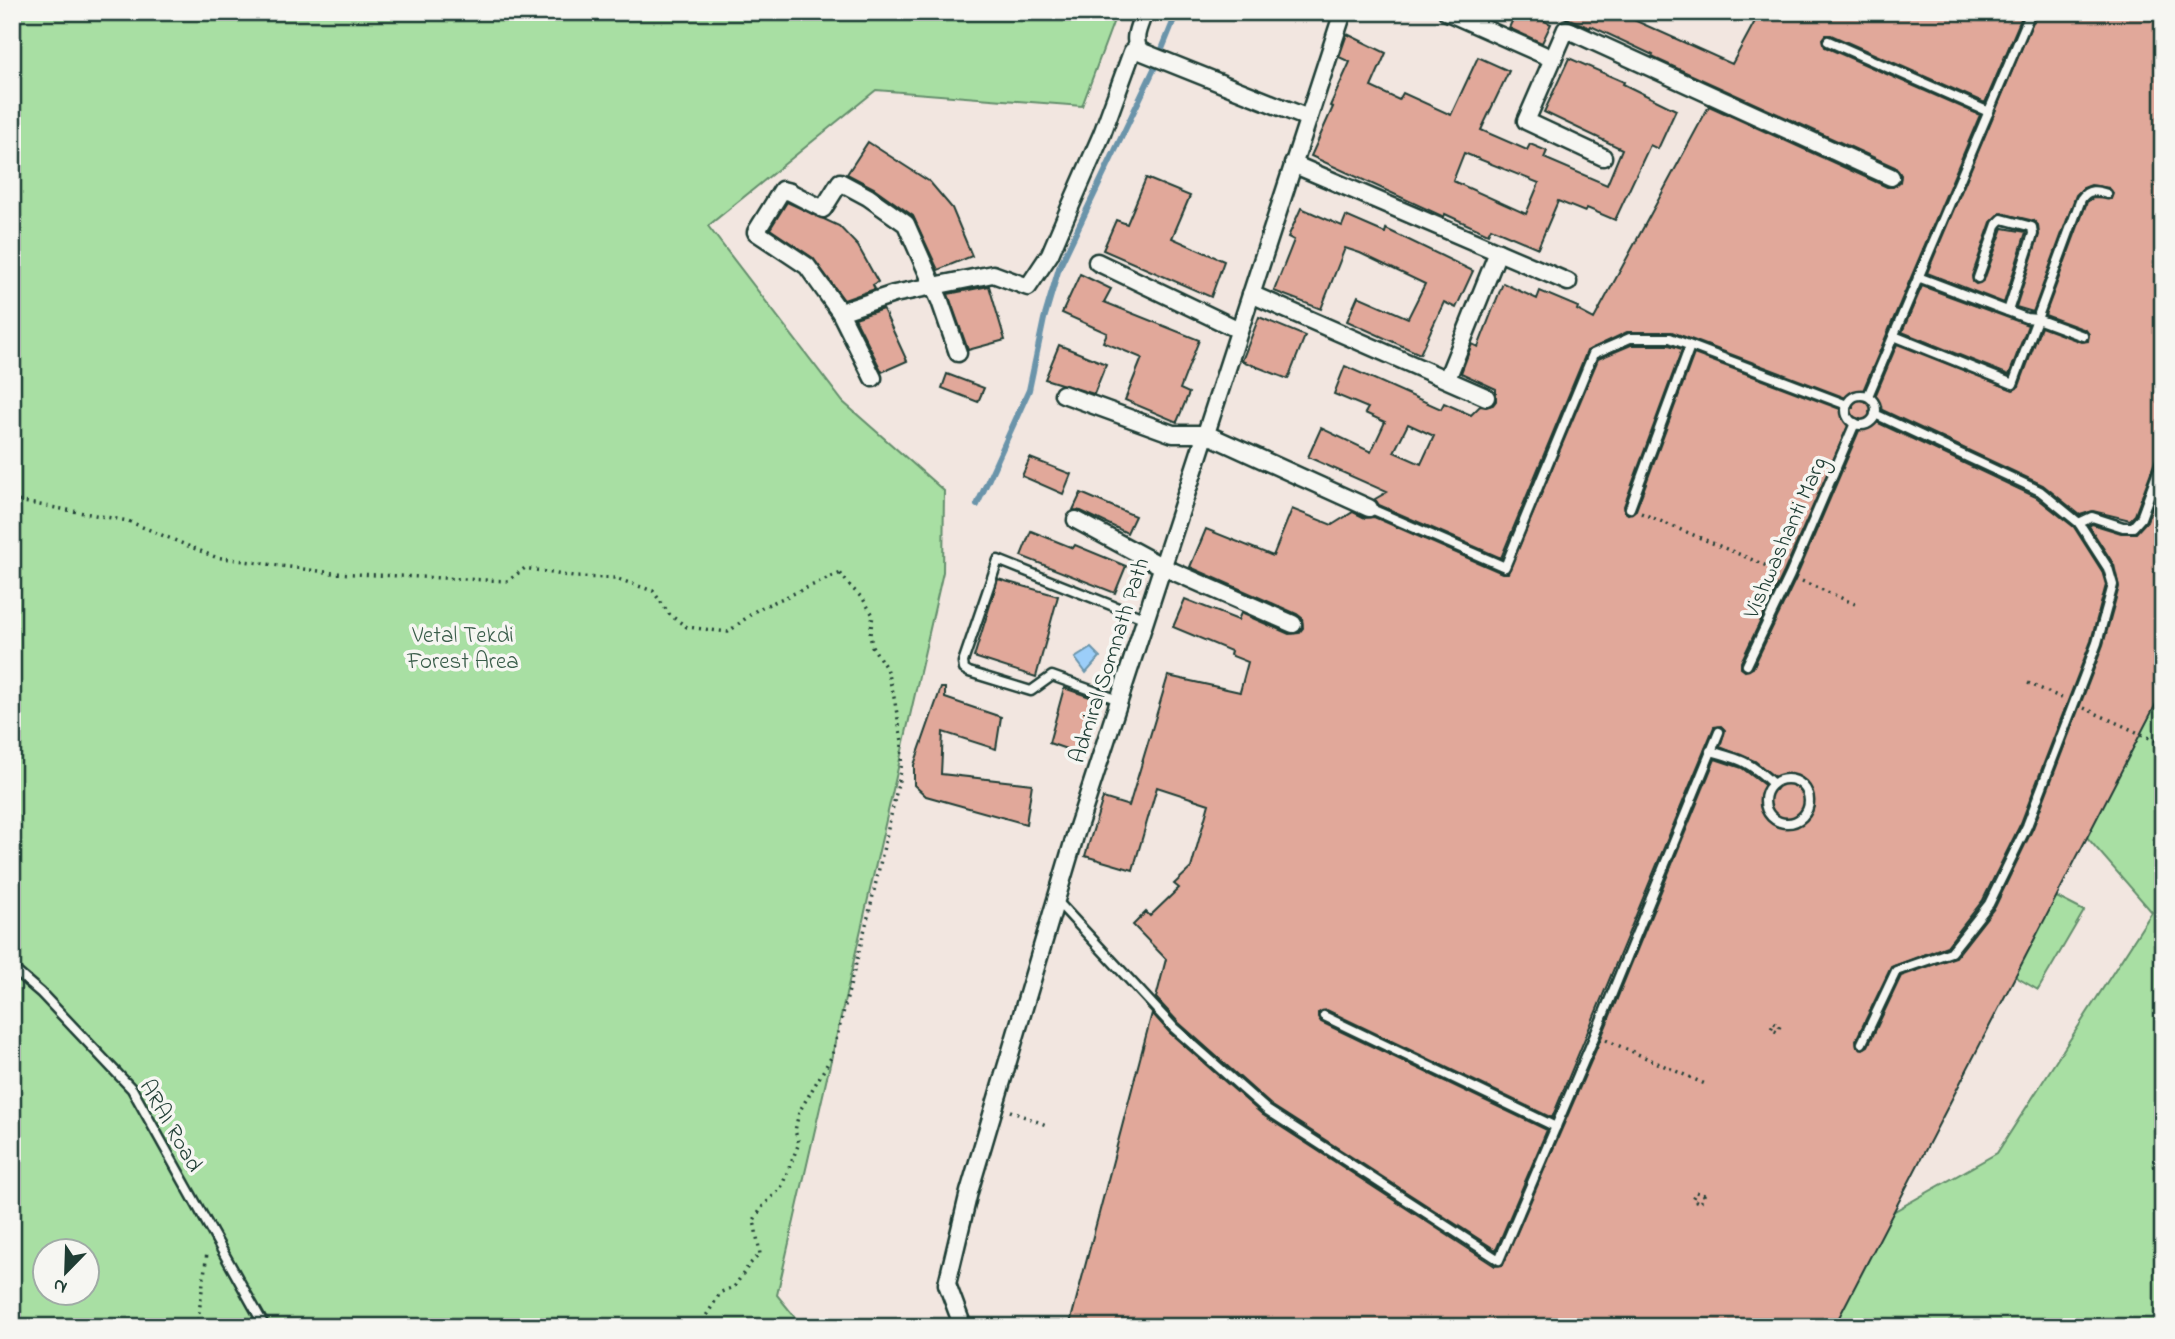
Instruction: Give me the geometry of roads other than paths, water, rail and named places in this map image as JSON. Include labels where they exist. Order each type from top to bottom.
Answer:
[{"type":"street","points":[[1142,52],[1135,39],[1144,12]]},
{"type":"street","name":"Admiral Somnath Path","points":[[963,1327],[947,1284],[969,1192],[1119,700],[1343,12]]},
{"type":"street","points":[[1447,12],[1553,59]]},
{"type":"street","points":[[1603,158],[1526,121],[1566,29],[1891,177]]},
{"type":"street","points":[[840,312],[894,294],[993,274],[1028,287],[1049,254],[1068,214],[1116,100],[1132,52],[1142,52],[1308,118]]},
{"type":"street","points":[[1293,164],[1568,282]]},
{"type":"street","points":[[873,378],[840,312],[807,266],[756,232],[782,190],[822,209],[840,182],[868,197],[906,224],[940,301],[958,353]]},
{"type":"street","points":[[1447,379],[1498,252]]},
{"type":"street","points":[[1097,262],[1239,330]]},
{"type":"street","points":[[1251,294],[1486,397]]},
{"type":"street","points":[[1063,394],[1173,434],[1206,434],[1369,508]]},
{"type":"street","points":[[1076,520],[1163,567],[1293,624]]},
{"type":"lane","points":[[1868,396],[2031,12]]},
{"type":"lane","points":[[1828,41],[1989,113]]},
{"type":"lane","points":[[1894,336],[2012,384],[2081,199],[2086,193],[2096,190],[2107,194]]},
{"type":"lane","points":[[1978,278],[1997,224],[2002,219],[2032,227],[2033,234],[2008,311]]},
{"type":"lane","points":[[1919,277],[2026,318],[2037,319],[2083,336]]},
{"type":"lane","points":[[1369,508],[1505,568],[1594,354],[1630,338],[1670,338],[1847,405]]},
{"type":"lane","points":[[1630,508],[1690,346]]},
{"type":"lane","points":[[1855,396],[1868,396],[1874,402],[1875,414],[1867,424],[1855,424],[1847,414],[1847,405],[1855,396]]},
{"type":"lane","points":[[1862,1043],[1896,971],[1951,952],[1989,904],[2027,826],[2075,703],[2105,617],[2113,585],[2108,568],[2079,523],[2040,491],[1875,414]]},
{"type":"lane","name":"Vishwashanti Marg","points":[[1747,665],[1790,575],[1855,424]]},
{"type":"lane","points":[[2079,523],[2092,517],[2123,527],[2133,527],[2141,518],[2163,458]]},
{"type":"lane","points":[[1119,700],[1052,676],[1031,691],[969,672],[964,669],[962,662],[998,560],[1146,619]]},
{"type":"lane","points":[[1056,900],[1174,1028],[1267,1110],[1499,1260],[1595,1035],[1718,732]]},
{"type":"lane","points":[[1710,751],[1740,758],[1773,784]]},
{"type":"lane","points":[[1786,779],[1800,782],[1805,787],[1810,800],[1800,819],[1787,823],[1779,822],[1768,812],[1765,797],[1773,784],[1786,779]]},
{"type":"lane","name":"ARAI Road","points":[[12,968],[41,993],[132,1089],[265,1327]]},
{"type":"lane","points":[[1324,1016],[1556,1127]]},
{"type":"water","points":[[1091,648],[1100,657],[1086,673],[1075,658]]},
{"type":"waterway","points":[[977,505],[1029,390],[1044,319],[1059,268],[1154,69],[1177,12]]},
{"type":"park label","name":"Vetal Tekdi Forest Area","points":[[463,647]]}]
